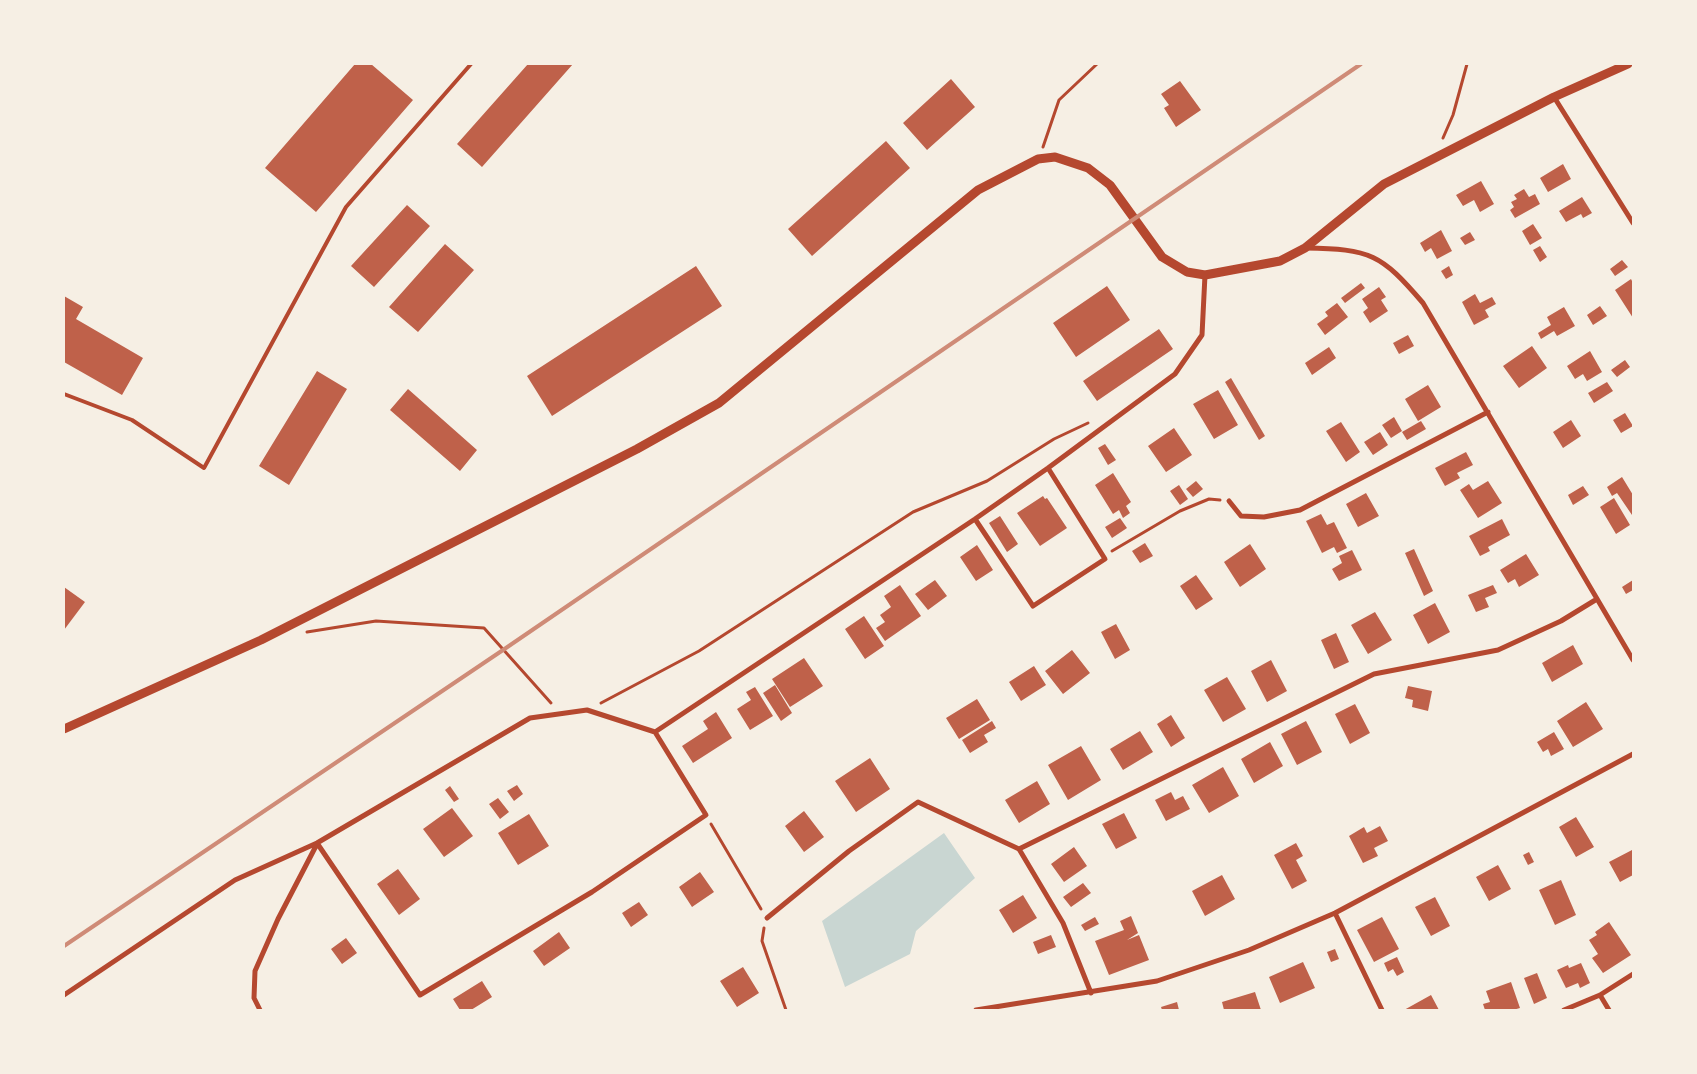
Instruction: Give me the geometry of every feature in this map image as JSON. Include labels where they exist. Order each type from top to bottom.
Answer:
[{"type":"street","points":[[64,729],[261,640],[637,449],[719,403],[978,190],[1038,159],[1055,158],[1088,168],[1110,185],[1162,257],[1187,272],[1205,275],[1280,261],[1305,248],[1384,184],[1554,97],[1628,64]]},
{"type":"street","points":[[1554,97],[1633,223]]},
{"type":"street","points":[[1305,248],[1341,249],[1371,255],[1395,271],[1423,303],[1633,660]]},
{"type":"street","points":[[655,732],[975,519],[1048,468],[1175,374],[1202,335],[1205,275]]},
{"type":"street","points":[[1230,501],[1241,516],[1264,517],[1300,510],[1488,412]]},
{"type":"street","points":[[975,519],[1033,606],[1105,559],[1048,468]]},
{"type":"street","points":[[1019,849],[1374,674],[1498,650],[1561,621],[1597,598]]},
{"type":"street","points":[[64,995],[235,880],[317,844],[530,718],[587,710],[655,732],[706,815],[592,892],[420,994],[317,844]]},
{"type":"street","points":[[976,1010],[1157,981],[1249,950],[1335,913],[1633,754]]},
{"type":"street","points":[[767,918],[849,851],[918,802],[1019,849],[1063,922],[1091,993]]},
{"type":"street","points":[[260,1010],[254,998],[255,971],[278,919],[317,844]]},
{"type":"street","points":[[1335,913],[1382,1010]]},
{"type":"street","points":[[1564,1010],[1600,995],[1633,974]]},
{"type":"street","points":[[1600,995],[1609,1010]]},
{"type":"lane","points":[[64,394],[132,420],[204,468],[346,207],[471,64]]},
{"type":"path","points":[[1038,159],[1059,100],[1097,64]]},
{"type":"path","points":[[1436,157],[1453,115],[1467,64]]},
{"type":"path","points":[[587,710],[699,650],[913,512],[987,481],[1054,440],[1089,422]]},
{"type":"path","points":[[1105,559],[1115,548],[1180,511],[1209,499],[1230,501]]},
{"type":"path","points":[[300,634],[376,621],[484,628],[560,713]]},
{"type":"path","points":[[706,815],[767,918],[762,941],[786,1010]]},
{"type":"shaded area","points":[[944,833],[975,878],[916,931],[910,954],[845,987],[822,921]]},
{"type":"building","points":[[355,64],[371,64],[413,100],[316,212],[265,168]]},
{"type":"building","points":[[528,64],[573,64],[482,167],[457,144]]},
{"type":"building","points":[[951,79],[975,107],[927,150],[903,123]]},
{"type":"building","points":[[1180,81],[1201,110],[1176,127],[1164,108],[1169,105],[1161,94]]},
{"type":"building","points":[[886,141],[910,168],[812,256],[788,229]]},
{"type":"building","points":[[1563,164],[1571,179],[1548,192],[1540,178]]},
{"type":"building","points":[[1481,181],[1494,204],[1480,212],[1474,200],[1463,206],[1456,195]]},
{"type":"building","points":[[1524,189],[1529,197],[1535,194],[1540,204],[1515,218],[1510,210],[1514,207],[1511,202],[1517,199],[1514,195]]},
{"type":"building","points":[[1582,197],[1592,213],[1583,218],[1581,214],[1566,222],[1559,211]]},
{"type":"building","points":[[407,205],[430,226],[374,287],[351,266]]},
{"type":"building","points":[[1533,224],[1542,238],[1530,245],[1522,231]]},
{"type":"building","points":[[1441,230],[1452,251],[1437,259],[1431,248],[1425,252],[1420,243]]},
{"type":"building","points":[[1470,232],[1475,240],[1465,245],[1460,238]]},
{"type":"building","points":[[445,244],[474,270],[418,332],[389,307]]},
{"type":"building","points":[[1540,246],[1547,257],[1540,262],[1533,250]]},
{"type":"building","points":[[1622,260],[1628,267],[1615,276],[1610,269]]},
{"type":"building","points":[[696,266],[722,306],[552,416],[527,376]]},
{"type":"building","points":[[1449,266],[1453,275],[1446,279],[1441,271]]},
{"type":"building","points":[[1631,279],[1633,283],[1633,318],[1615,290]]},
{"type":"building","points":[[1361,283],[1365,288],[1345,303],[1341,298]]},
{"type":"building","points":[[1107,286],[1130,320],[1076,357],[1053,323]]},
{"type":"building","points":[[1379,287],[1386,297],[1381,300],[1388,311],[1370,323],[1363,312],[1368,308],[1362,299]]},
{"type":"building","points":[[1475,294],[1480,303],[1492,297],[1496,304],[1485,310],[1489,317],[1474,325],[1462,302]]},
{"type":"building","points":[[64,296],[83,307],[76,319],[143,358],[122,395],[64,362]]},
{"type":"building","points":[[1337,303],[1348,317],[1325,335],[1317,324],[1328,316],[1325,312]]},
{"type":"building","points":[[1600,306],[1607,316],[1593,325],[1587,315]]},
{"type":"building","points":[[1564,307],[1575,326],[1557,336],[1554,331],[1541,339],[1538,333],[1551,325],[1547,317]]},
{"type":"building","points":[[1159,329],[1173,349],[1097,401],[1083,381]]},
{"type":"building","points":[[1408,335],[1414,346],[1399,354],[1393,343]]},
{"type":"building","points":[[1532,346],[1547,368],[1519,388],[1503,366]]},
{"type":"building","points":[[1329,347],[1336,358],[1312,375],[1305,363]]},
{"type":"building","points":[[1590,351],[1602,372],[1587,381],[1583,374],[1575,379],[1567,366]]},
{"type":"building","points":[[1625,360],[1630,367],[1617,377],[1611,370]]},
{"type":"building","points":[[317,371],[347,389],[289,485],[259,466]]},
{"type":"building","points":[[1231,378],[1265,436],[1259,440],[1225,382]]},
{"type":"building","points":[[1607,382],[1613,391],[1594,403],[1588,393]]},
{"type":"building","points":[[1428,385],[1441,407],[1418,421],[1405,399]]},
{"type":"building","points":[[408,389],[477,450],[460,471],[390,410]]},
{"type":"building","points":[[1218,390],[1238,425],[1214,439],[1193,404]]},
{"type":"building","points":[[1625,413],[1633,426],[1621,433],[1613,420]]},
{"type":"building","points":[[1394,417],[1402,431],[1391,438],[1382,425]]},
{"type":"building","points":[[1571,420],[1581,436],[1563,448],[1553,432]]},
{"type":"building","points":[[1421,421],[1426,429],[1407,440],[1402,432]]},
{"type":"building","points":[[1341,422],[1360,452],[1346,462],[1326,431]]},
{"type":"building","points":[[1174,428],[1192,455],[1166,472],[1148,446]]},
{"type":"building","points":[[1380,432],[1388,445],[1373,455],[1364,442]]},
{"type":"building","points":[[1105,444],[1116,460],[1108,465],[1098,448]]},
{"type":"building","points":[[1466,452],[1473,465],[1457,473],[1460,478],[1445,486],[1435,468]]},
{"type":"building","points":[[1113,473],[1131,502],[1126,506],[1130,513],[1123,518],[1119,510],[1113,514],[1095,485]]},
{"type":"building","points":[[1622,477],[1633,495],[1632,515],[1617,493],[1612,496],[1607,487]]},
{"type":"building","points":[[1196,481],[1203,489],[1193,497],[1186,489]]},
{"type":"building","points":[[1488,481],[1502,503],[1478,518],[1460,490],[1469,484],[1473,490]]},
{"type":"building","points":[[1179,485],[1188,499],[1180,505],[1170,491]]},
{"type":"building","points":[[1583,486],[1589,495],[1573,505],[1568,495]]},
{"type":"building","points":[[1366,493],[1379,516],[1358,527],[1346,504]]},
{"type":"building","points":[[1043,496],[1045,499],[1047,498],[1067,528],[1040,546],[1017,513]]},
{"type":"building","points":[[1614,498],[1630,525],[1616,534],[1600,507]]},
{"type":"building","points":[[1321,514],[1327,525],[1334,522],[1347,548],[1337,553],[1334,547],[1322,553],[1306,521]]},
{"type":"building","points":[[1000,516],[1018,544],[1007,552],[989,523]]},
{"type":"building","points":[[1120,518],[1127,528],[1112,538],[1105,527]]},
{"type":"building","points":[[1502,519],[1510,535],[1488,547],[1490,551],[1480,556],[1469,536]]},
{"type":"building","points":[[1145,543],[1153,556],[1140,563],[1132,551]]},
{"type":"building","points":[[1250,544],[1266,569],[1240,587],[1224,562]]},
{"type":"building","points":[[977,545],[993,570],[976,581],[960,557]]},
{"type":"building","points":[[1414,549],[1433,591],[1424,596],[1405,553]]},
{"type":"building","points":[[1352,550],[1362,570],[1339,581],[1332,569],[1342,563],[1339,556]]},
{"type":"building","points":[[1526,554],[1539,575],[1519,587],[1515,579],[1508,583],[1500,570]]},
{"type":"building","points":[[1196,575],[1213,599],[1196,610],[1180,586]]},
{"type":"building","points":[[935,580],[947,596],[928,610],[915,594]]},
{"type":"building","points":[[1633,580],[1633,590],[1626,594],[1622,587]]},
{"type":"building","points":[[900,585],[921,616],[885,641],[876,628],[885,622],[880,615],[891,607],[884,596]]},
{"type":"building","points":[[1493,585],[1497,593],[1485,598],[1489,607],[1476,612],[1468,595]]},
{"type":"building","points":[[64,587],[85,602],[64,630]]},
{"type":"building","points":[[1435,603],[1450,632],[1428,644],[1413,615]]},
{"type":"building","points":[[1375,612],[1392,640],[1368,654],[1351,625]]},
{"type":"building","points":[[864,616],[884,646],[865,659],[845,629]]},
{"type":"building","points":[[1116,624],[1130,650],[1115,659],[1101,632]]},
{"type":"building","points":[[1336,633],[1349,662],[1334,669],[1321,640]]},
{"type":"building","points":[[1573,645],[1583,664],[1552,682],[1542,663]]},
{"type":"building","points":[[1072,650],[1090,673],[1063,694],[1045,671]]},
{"type":"building","points":[[804,658],[823,686],[790,707],[772,679]]},
{"type":"building","points":[[1271,660],[1287,691],[1267,702],[1251,671]]},
{"type":"building","points":[[1034,666],[1046,685],[1021,701],[1009,682]]},
{"type":"building","points":[[1227,677],[1246,709],[1223,722],[1204,690]]},
{"type":"building","points":[[775,685],[792,713],[781,721],[763,693]]},
{"type":"building","points":[[1408,686],[1432,691],[1428,711],[1412,707],[1413,700],[1405,698]]},
{"type":"building","points":[[755,687],[773,716],[750,730],[737,709],[751,700],[746,692]]},
{"type":"building","points":[[977,699],[990,720],[959,739],[946,718]]},
{"type":"building","points":[[1586,702],[1603,729],[1573,747],[1557,721]]},
{"type":"building","points":[[1355,704],[1370,733],[1350,744],[1335,714]]},
{"type":"building","points":[[716,712],[732,738],[693,763],[682,746],[708,729],[703,721]]},
{"type":"building","points":[[1171,715],[1185,738],[1171,747],[1157,724]]},
{"type":"building","points":[[992,721],[996,728],[984,735],[988,742],[970,753],[962,740]]},
{"type":"building","points":[[1306,721],[1322,752],[1297,765],[1281,734]]},
{"type":"building","points":[[1140,731],[1153,752],[1123,770],[1110,749]]},
{"type":"building","points":[[1554,732],[1564,749],[1551,756],[1548,749],[1543,752],[1537,742]]},
{"type":"building","points":[[1270,742],[1283,766],[1254,783],[1241,759]]},
{"type":"building","points":[[1081,746],[1101,780],[1068,800],[1048,765]]},
{"type":"building","points":[[870,758],[890,789],[856,812],[835,781]]},
{"type":"building","points":[[1223,767],[1239,796],[1209,813],[1192,785]]},
{"type":"building","points":[[1037,781],[1050,804],[1019,823],[1005,800]]},
{"type":"building","points":[[517,785],[523,794],[514,801],[507,791]]},
{"type":"building","points":[[450,786],[459,799],[454,802],[445,790]]},
{"type":"building","points":[[1171,792],[1175,800],[1183,796],[1190,809],[1166,821],[1155,800]]},
{"type":"building","points":[[498,798],[509,812],[500,819],[489,804]]},
{"type":"building","points":[[452,808],[473,836],[444,857],[423,829]]},
{"type":"building","points":[[804,811],[824,837],[804,852],[785,826]]},
{"type":"building","points":[[1124,813],[1137,838],[1116,849],[1102,824]]},
{"type":"building","points":[[529,814],[549,846],[518,865],[498,833]]},
{"type":"building","points":[[1576,817],[1594,847],[1576,857],[1559,827]]},
{"type":"building","points":[[1380,826],[1388,841],[1374,848],[1378,856],[1363,863],[1349,836],[1364,827],[1367,833]]},
{"type":"building","points":[[1296,843],[1303,856],[1296,860],[1307,881],[1292,889],[1274,855]]},
{"type":"building","points":[[1074,847],[1087,866],[1064,882],[1051,864]]},
{"type":"building","points":[[1632,850],[1633,875],[1620,882],[1609,862]]},
{"type":"building","points":[[1529,852],[1534,862],[1528,865],[1523,855]]},
{"type":"building","points":[[1498,865],[1511,889],[1489,901],[1476,877]]},
{"type":"building","points":[[398,869],[420,899],[399,915],[377,884]]},
{"type":"building","points":[[700,872],[714,892],[692,907],[679,887]]},
{"type":"building","points":[[1222,875],[1235,899],[1205,916],[1192,891]]},
{"type":"building","points":[[1561,880],[1576,915],[1555,925],[1539,890]]},
{"type":"building","points":[[1083,883],[1091,893],[1071,907],[1063,897]]},
{"type":"building","points":[[1023,895],[1037,918],[1013,933],[999,910]]},
{"type":"building","points":[[1435,897],[1450,926],[1431,936],[1415,907]]},
{"type":"building","points":[[639,902],[648,915],[631,927],[622,913]]},
{"type":"building","points":[[1131,916],[1138,933],[1127,940],[1139,935],[1149,960],[1109,975],[1095,941],[1124,930],[1120,921]]},
{"type":"building","points":[[1095,917],[1099,924],[1085,931],[1081,925]]},
{"type":"building","points":[[1382,917],[1399,949],[1374,962],[1357,930]]},
{"type":"building","points":[[1609,922],[1631,955],[1603,973],[1592,958],[1598,954],[1589,940],[1597,935],[1595,932]]},
{"type":"building","points":[[559,932],[570,948],[544,966],[533,951]]},
{"type":"building","points":[[1051,935],[1056,947],[1038,954],[1033,942]]},
{"type":"building","points":[[346,938],[357,953],[342,964],[331,949]]},
{"type":"building","points":[[1335,949],[1339,959],[1331,962],[1327,952]]},
{"type":"building","points":[[1397,957],[1404,972],[1397,976],[1393,969],[1388,972],[1384,963]]},
{"type":"building","points":[[1303,962],[1315,988],[1280,1003],[1269,977]]},
{"type":"building","points":[[1581,963],[1590,983],[1580,988],[1578,983],[1566,988],[1557,970],[1568,965],[1569,968]]},
{"type":"building","points":[[743,967],[759,993],[737,1007],[720,981]]},
{"type":"building","points":[[1537,973],[1547,998],[1534,1004],[1524,978]]},
{"type":"building","points":[[482,981],[492,997],[471,1010],[460,1010],[453,999]]},
{"type":"building","points":[[1511,982],[1520,1008],[1513,1010],[1485,1010],[1483,1004],[1490,1002],[1486,991]]},
{"type":"building","points":[[1255,992],[1261,1010],[1224,1010],[1222,1002]]},
{"type":"building","points":[[1431,995],[1439,1010],[1404,1010]]},
{"type":"building","points":[[1177,1002],[1179,1010],[1162,1010],[1161,1007]]},
{"type":"railway","points":[[64,946],[503,650],[1361,64]]}]
